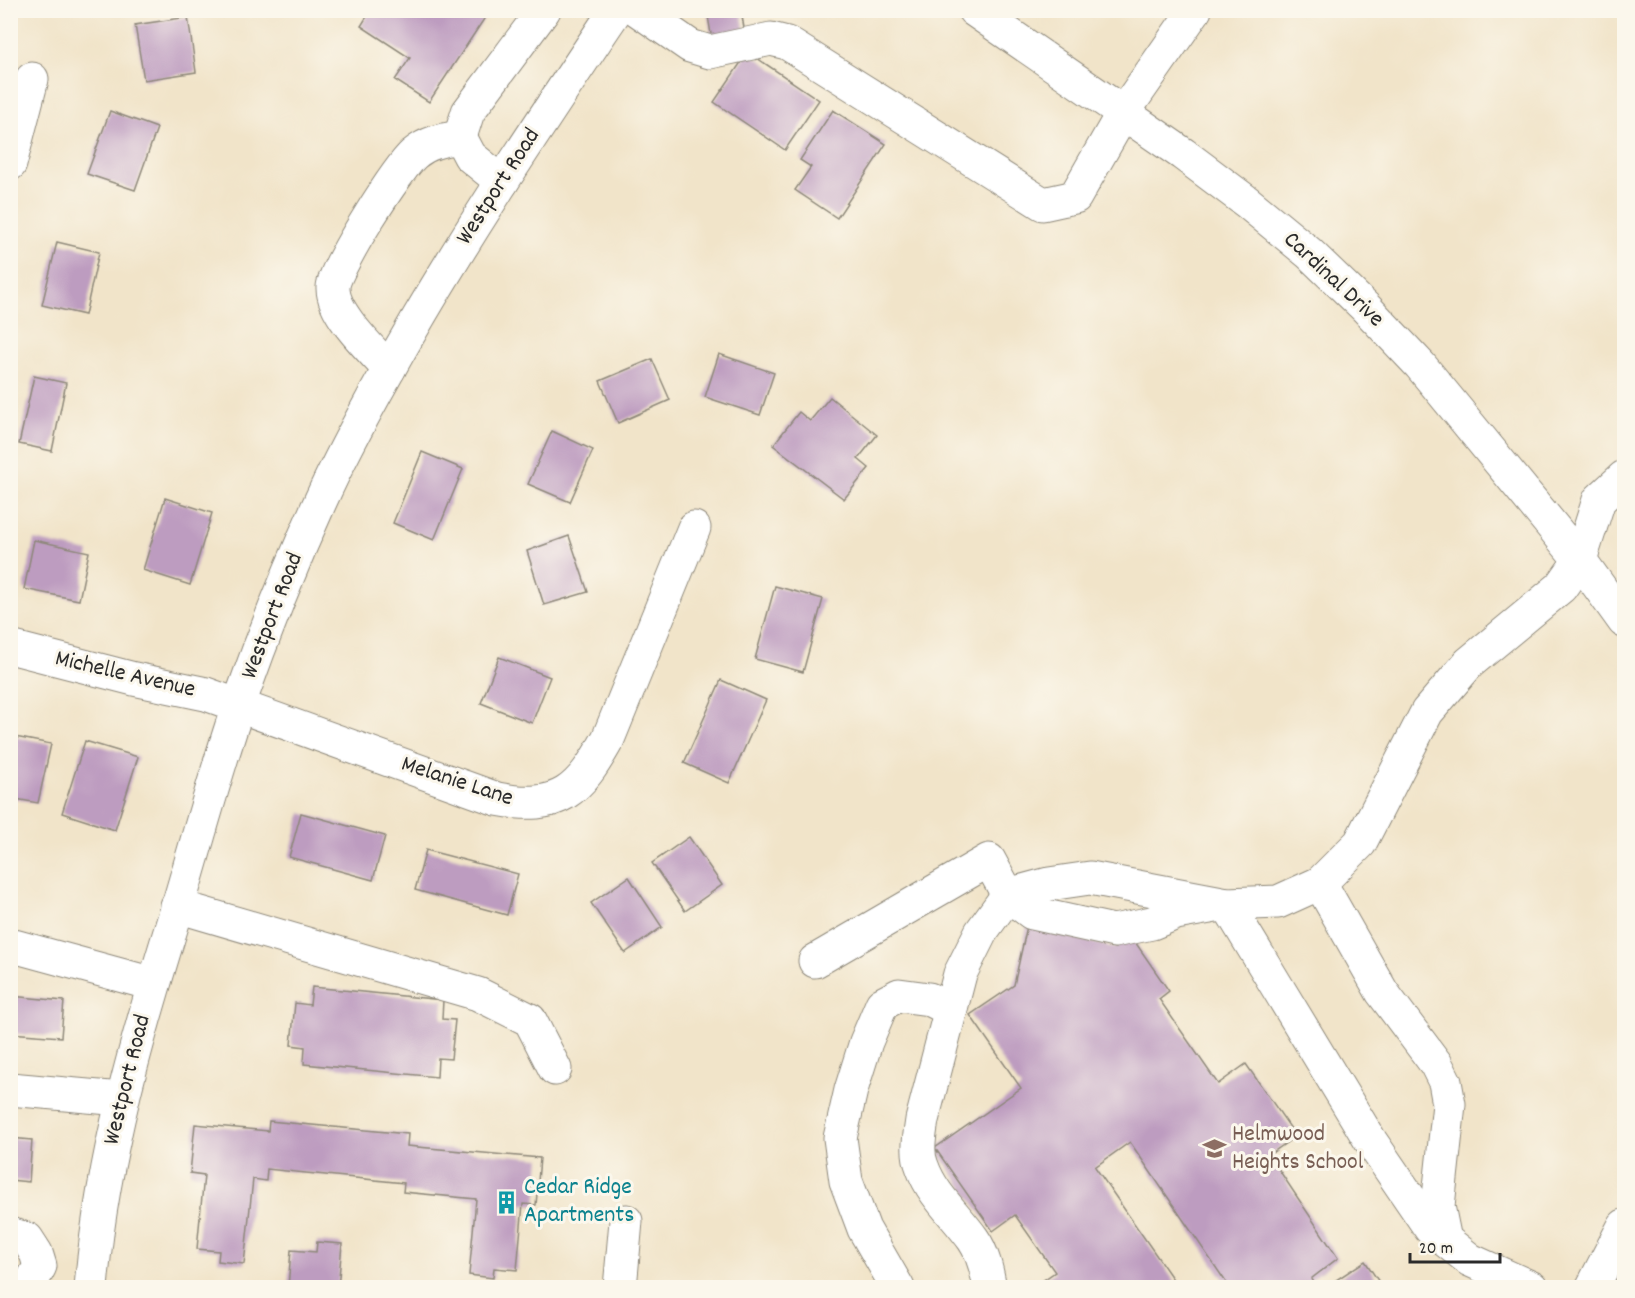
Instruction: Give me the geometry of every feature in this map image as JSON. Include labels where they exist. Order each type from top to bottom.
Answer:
[{"type":"street","points":[[502,182],[470,156],[460,137],[468,112],[544,10]]},
{"type":"street","name":"Westport Road","points":[[92,1279],[102,1194],[121,1099],[153,984],[239,704],[293,565],[352,436],[417,317],[502,182],[616,10]]},
{"type":"street","points":[[638,10],[690,46],[710,52],[771,39],[787,43],[1043,204],[1075,197],[1123,113],[1195,10]]},
{"type":"street","name":"Cardinal Drive","points":[[974,10],[1183,154],[1309,253],[1420,365],[1580,560],[1624,621]]},
{"type":"street","points":[[10,164],[32,79]]},
{"type":"street","points":[[389,369],[357,333],[337,305],[333,286],[341,264],[394,176],[413,154],[431,142],[460,137]]},
{"type":"street","points":[[815,961],[989,860],[1008,895],[1032,914],[1114,931],[1152,923],[1176,913],[1227,904],[1278,902],[1320,883],[1359,843],[1427,712],[1469,663],[1561,587],[1580,560],[1599,500],[1624,477]]},
{"type":"street","name":"Melanie Lane","points":[[239,704],[497,800],[520,804],[542,803],[563,796],[581,782],[608,739],[694,528]]},
{"type":"street","name":"Michelle Avenue","points":[[10,647],[134,679],[207,694],[239,704]]},
{"type":"street","points":[[990,1287],[987,1269],[974,1240],[945,1206],[921,1166],[918,1142],[922,1120],[960,974],[981,932],[1008,895],[1049,884],[1090,878],[1227,904],[1370,1140],[1430,1228],[1470,1260],[1532,1287]]},
{"type":"street","points":[[1320,883],[1382,992],[1436,1064],[1445,1082],[1449,1104],[1438,1206],[1445,1240]]},
{"type":"street","points":[[177,906],[478,994],[530,1020],[555,1070]]},
{"type":"street","points":[[10,945],[153,984]]},
{"type":"street","points":[[898,1287],[864,1229],[846,1181],[840,1138],[851,1090],[866,1042],[882,1004],[899,995],[929,999],[951,1010]]},
{"type":"street","points":[[10,1089],[121,1099]]},
{"type":"street","points":[[620,1287],[626,1221]]},
{"type":"street","points":[[1592,1287],[1624,1226]]},
{"type":"street","points":[[10,1234],[27,1239],[36,1253],[32,1277],[92,1279]]},
{"type":"building","points":[[371,10],[490,10],[429,102],[395,80],[410,58],[361,26]]},
{"type":"building","points":[[707,10],[741,10],[746,40],[713,46]]},
{"type":"building","points":[[188,17],[196,72],[144,80],[135,25]]},
{"type":"building","points":[[748,52],[819,100],[785,150],[714,102]]},
{"type":"building","points":[[833,110],[886,144],[837,218],[795,190],[811,167],[800,160]]},
{"type":"building","points":[[110,111],[157,128],[135,190],[87,174]]},
{"type":"building","points":[[57,242],[99,252],[85,315],[42,305]]},
{"type":"building","points":[[719,354],[774,373],[760,415],[705,397]]},
{"type":"building","points":[[652,359],[670,400],[618,423],[600,381]]},
{"type":"building","points":[[34,376],[66,383],[52,451],[19,444]]},
{"type":"building","points":[[830,397],[877,435],[858,459],[869,468],[844,499],[773,445],[799,412],[810,421]]},
{"type":"building","points":[[552,431],[593,450],[570,502],[528,484]]},
{"type":"building","points":[[422,452],[463,469],[434,540],[393,523]]},
{"type":"building","points":[[165,498],[212,513],[190,585],[143,570]]},
{"type":"building","points":[[569,536],[588,592],[544,605],[527,551]]},
{"type":"building","points":[[34,540],[89,552],[79,600],[24,589]]},
{"type":"building","points":[[775,586],[823,599],[803,672],[755,659]]},
{"type":"building","points":[[499,657],[550,677],[532,723],[481,703]]},
{"type":"building","points":[[721,680],[766,700],[729,783],[684,763]]},
{"type":"building","points":[[10,736],[51,744],[38,803],[10,798]]},
{"type":"building","points":[[85,741],[138,757],[115,830],[62,813]]},
{"type":"building","points":[[301,813],[385,836],[373,880],[289,857]]},
{"type":"building","points":[[689,837],[722,885],[685,911],[652,863]]},
{"type":"building","points":[[426,850],[518,874],[507,915],[415,890]]},
{"type":"building","points":[[629,877],[662,927],[625,953],[591,903]]},
{"type":"building","points":[[1027,926],[1115,948],[1131,936],[1169,991],[1159,999],[1218,1084],[1246,1064],[1296,1136],[1269,1155],[1338,1258],[1311,1279],[1316,1288],[1230,1288],[1130,1142],[1095,1167],[1179,1288],[1032,1288],[1055,1272],[1015,1215],[993,1231],[935,1148],[1021,1088],[970,1015],[1014,985]]},
{"type":"building","points":[[312,987],[443,1000],[442,1019],[455,1020],[451,1059],[438,1058],[437,1077],[304,1064],[305,1047],[291,1045],[295,1003],[310,1005]]},
{"type":"building","points":[[10,996],[64,1001],[61,1037],[10,1033]]},
{"type":"building","name":"Cedar Ridge Apartments","points":[[269,1121],[408,1134],[407,1146],[540,1158],[536,1205],[523,1204],[517,1270],[494,1268],[493,1278],[469,1275],[476,1199],[403,1192],[404,1183],[267,1169],[266,1181],[253,1179],[244,1264],[218,1261],[219,1251],[197,1249],[204,1175],[190,1173],[195,1124],[268,1131]]},
{"type":"building","points":[[10,1138],[32,1140],[29,1182],[10,1180]]},
{"type":"building","points":[[317,1242],[342,1244],[338,1288],[288,1288],[291,1250],[316,1252]]},
{"type":"building","points":[[1365,1261],[1383,1288],[1324,1288]]},
{"type":"place","name":"Helmwood Heights School","points":[[1214,1149]]},
{"type":"place","name":"Cedar Ridge Apartments","points":[[506,1202]]}]
